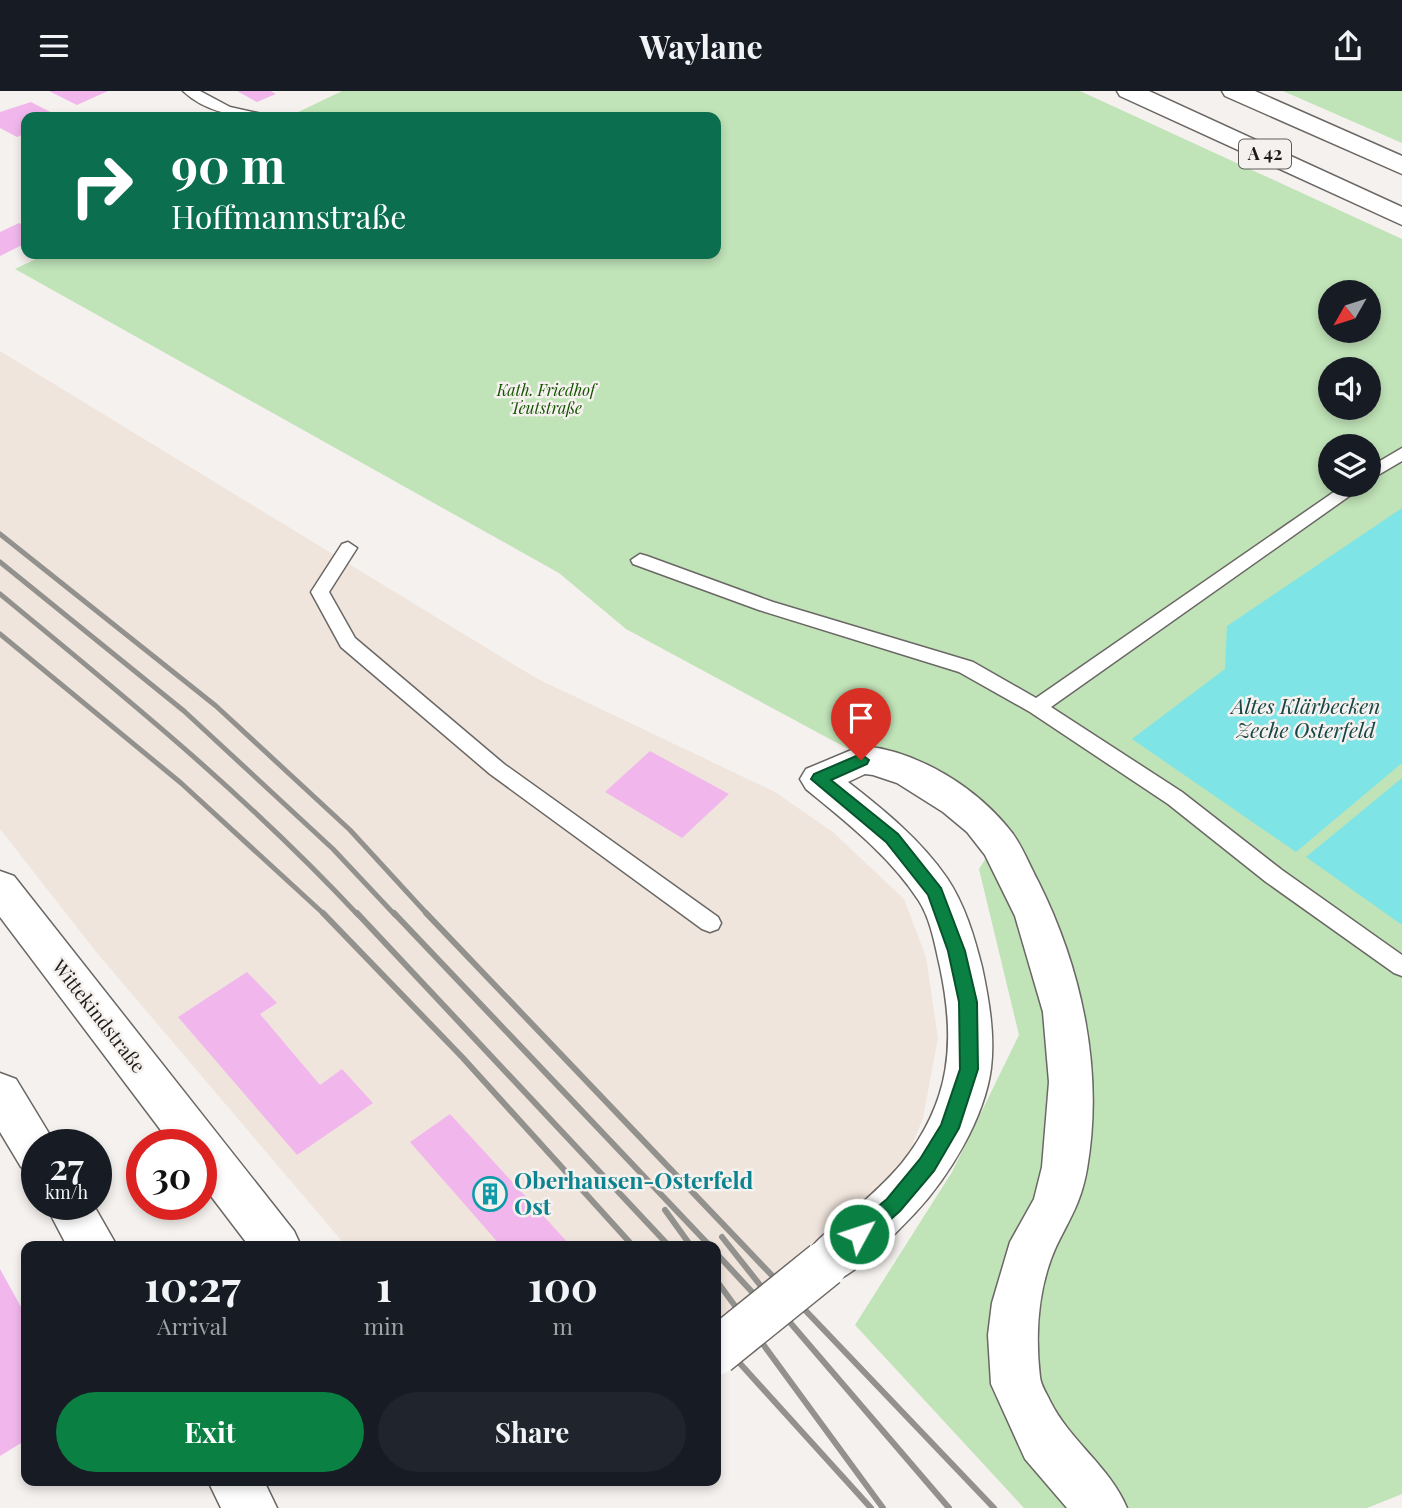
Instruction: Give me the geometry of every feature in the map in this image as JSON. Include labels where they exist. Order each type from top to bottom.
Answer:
[{"type":"main road","name":"A 42","points":[[1129,91],[1402,216]]},
{"type":"main road","name":"A 42","points":[[1234,91],[1402,166]]},
{"type":"main road","points":[[721,1348],[893,1205],[927,1165],[949,1128],[969,1069],[968,1002],[957,951],[935,893],[892,838],[819,779],[861,760],[875,761],[910,773],[957,802],[981,822],[1001,847],[1035,916],[1064,1012],[1071,1082],[1065,1167],[1056,1205],[1034,1242],[1016,1303],[1012,1335],[1016,1384],[1043,1441],[1101,1508]]},
{"type":"main road","name":"Wittekindstraße","points":[[0,887],[187,1129]]},
{"type":"main road","points":[[0,1092],[22,1129]]},
{"type":"main road","name":"Wittekindstraße","points":[[217,1168],[273,1241]]},
{"type":"main road","points":[[78,1220],[90,1241]]},
{"type":"main road","points":[[237,1486],[251,1508]]},
{"type":"lane","points":[[190,91],[235,112]]},
{"type":"lane","points":[[1381,467],[1402,453]]},
{"type":"lane","points":[[1037,707],[1339,497]]},
{"type":"lane","points":[[348,548],[320,592],[348,642],[497,769],[710,923]]},
{"type":"lane","points":[[640,560],[766,606],[966,667],[1037,707],[1175,798],[1274,876],[1402,967]]},
{"type":"shaded area","points":[[0,351],[536,678],[775,792],[833,832],[904,899],[926,957],[938,1038],[923,1118],[894,1191],[721,1339],[721,1241],[342,1241],[97,953],[0,829]]},
{"type":"green space","name":"Kath. Friedhof Teutstraße","points":[[342,91],[1080,91],[1402,239],[1402,1494],[1367,1508],[1024,1508],[855,1325],[952,1172],[1019,1035],[979,869],[1002,832],[626,629],[559,573],[15,269],[36,259],[721,259],[721,112],[298,112]]},
{"type":"green space","points":[[1283,91],[1402,91],[1402,143]]},
{"type":"water","name":"Altes Klärbecken Zeche Osterfeld","points":[[1402,508],[1402,763],[1296,852],[1132,739],[1225,669],[1227,626]]},
{"type":"water","name":"Altes Klärbecken Zeche Osterfeld","points":[[1402,778],[1402,925],[1306,857]]},
{"type":"building","points":[[49,91],[108,91],[77,105]]},
{"type":"building","points":[[237,91],[271,91],[276,94],[257,102]]},
{"type":"building","points":[[31,102],[50,112],[21,112],[21,135],[17,137],[0,128],[0,112]]},
{"type":"building","points":[[21,224],[21,246],[0,256],[0,232]]},
{"type":"building","points":[[650,751],[729,794],[682,838],[605,792]]},
{"type":"building","points":[[247,972],[277,1003],[260,1014],[320,1085],[342,1069],[373,1103],[297,1155],[178,1017]]},
{"type":"building","name":"Oberhausen-Osterfeld Ost","points":[[450,1114],[566,1241],[497,1241],[410,1142]]},
{"type":"building","points":[[0,1269],[21,1307],[21,1443],[0,1456]]},
{"type":"railway","points":[[0,534],[216,706],[350,830],[428,915]]},
{"type":"railway","points":[[0,562],[184,711],[333,849],[395,915]]},
{"type":"railway","points":[[0,594],[139,709],[229,788],[358,915]]},
{"type":"railway","points":[[0,634],[181,783],[324,914]]},
{"type":"railway","points":[[357,913],[664,1241]]},
{"type":"railway","points":[[394,913],[705,1241]]},
{"type":"railway","points":[[426,913],[994,1508]]},
{"type":"railway","points":[[324,914],[463,1058],[628,1241]]},
{"type":"railway","points":[[665,1210],[687,1241]]},
{"type":"railway","points":[[722,1237],[787,1319],[949,1508]]},
{"type":"railway","points":[[721,1258],[766,1307]]},
{"type":"railway","points":[[721,1287],[883,1508]]},
{"type":"railway","points":[[721,1343],[871,1508]]},
{"type":"place","name":"Oberhausen-Osterfeld Ost","points":[[490,1194]]},
{"type":"route","points":[[859,1234],[893,1205],[927,1165],[949,1128],[969,1069],[968,1002],[957,951],[935,893],[892,838],[819,779],[861,760]]}]
